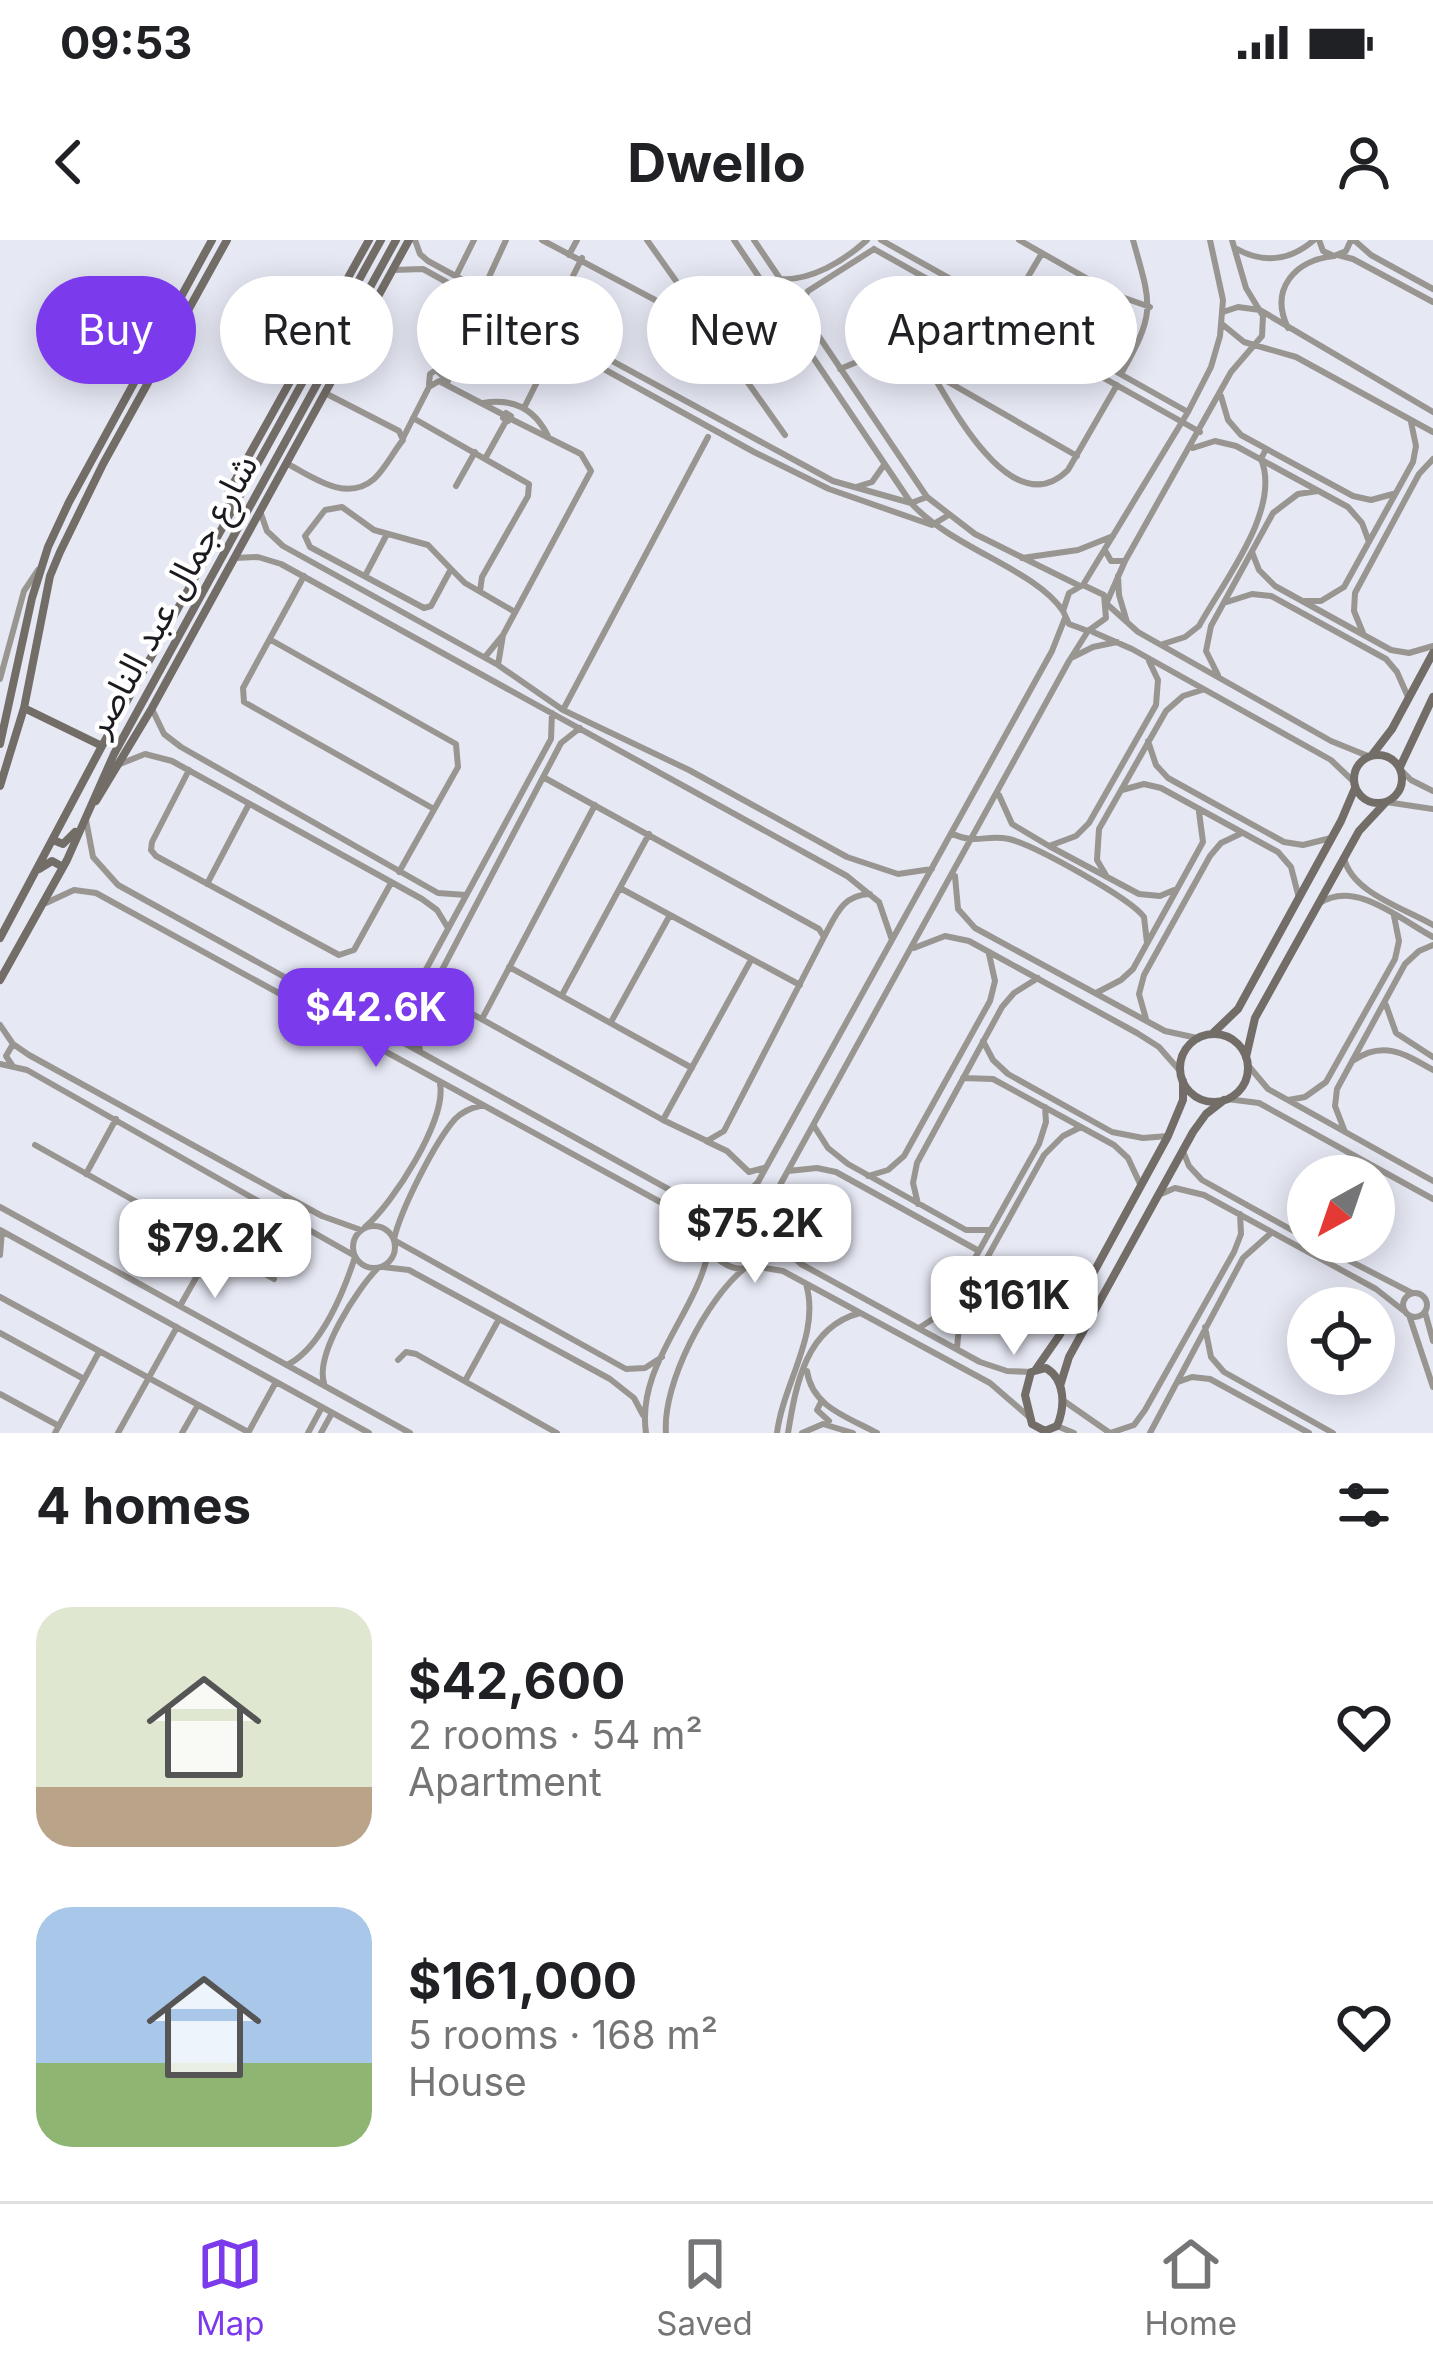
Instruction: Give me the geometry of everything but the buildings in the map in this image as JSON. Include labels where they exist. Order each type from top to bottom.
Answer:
[{"type":"main road","points":[[0,744],[40,568],[69,502],[212,240]]},
{"type":"main road","points":[[0,786],[23,708],[50,576],[81,507],[227,240]]},
{"type":"main road","points":[[354,276],[369,240]]},
{"type":"main road","name":"شارع جمال عبد الناصر","points":[[356,276],[381,240]]},
{"type":"main road","name":"شارع جمال عبد الناصر","points":[[377,276],[397,240]]},
{"type":"main road","points":[[389,276],[412,240]]},
{"type":"main road","name":"شارع جمال عبد الناصر","points":[[0,938],[298,384]]},
{"type":"main road","name":"شارع جمال عبد الناصر","points":[[0,980],[318,384]]},
{"type":"main road","points":[[53,840],[63,844],[120,764],[330,384]]},
{"type":"main road","points":[[132,387],[136,395],[143,394]]},
{"type":"main road","points":[[120,408],[127,407],[131,416]]},
{"type":"main road","points":[[265,480],[269,494]]},
{"type":"main road","points":[[198,602],[215,593]]},
{"type":"main road","points":[[1033,1370],[1051,1370],[1060,1385],[1056,1429],[1041,1431],[1032,1424],[1025,1395],[1033,1370],[1059,1336],[1168,1136],[1183,1100],[1182,1056],[1197,1039],[1233,1017],[1331,838],[1357,766],[1370,756],[1408,698],[1433,650]]},
{"type":"main road","points":[[1060,1385],[1075,1345],[1193,1132],[1206,1114],[1240,1089],[1251,1028],[1261,1007],[1365,823],[1400,788],[1400,768],[1433,697]]},
{"type":"main road","points":[[23,708],[101,746]]},
{"type":"main road","points":[[1370,756],[1388,757],[1400,768]]},
{"type":"main road","points":[[1354,784],[1367,801],[1386,802]]},
{"type":"main road","points":[[34,874],[48,862],[63,867]]},
{"type":"main road","points":[[1244,998],[1261,1007]]},
{"type":"main road","points":[[1212,1034],[1236,1042],[1247,1060]]},
{"type":"main road","points":[[1181,1076],[1200,1098],[1225,1100]]},
{"type":"main road","points":[[1175,1121],[1193,1132]]},
{"type":"main road","points":[[1059,1336],[1075,1345]]},
{"type":"street","points":[[412,240],[444,276]]},
{"type":"street","points":[[393,270],[415,267],[456,276],[473,240]]},
{"type":"street","points":[[489,276],[506,240]]},
{"type":"street","points":[[542,240],[647,294]]},
{"type":"street","points":[[569,255],[577,240]]},
{"type":"street","points":[[734,240],[884,465],[932,525]]},
{"type":"street","points":[[754,240],[778,276]]},
{"type":"street","points":[[805,276],[866,240]]},
{"type":"street","points":[[821,283],[881,240],[945,276]]},
{"type":"street","points":[[1018,240],[1124,299],[1150,308]]},
{"type":"street","points":[[1133,240],[1150,308],[1137,345]]},
{"type":"street","points":[[646,1433],[647,1386],[697,1293],[711,1225],[752,1189],[767,1165],[1052,651],[1069,592],[1082,586],[1106,551],[1211,367],[1223,312],[1210,240]]},
{"type":"street","points":[[1233,244],[1251,256],[1272,259],[1294,254],[1316,240],[1324,251],[1353,259],[1433,302]]},
{"type":"street","points":[[1290,331],[1281,305],[1284,284],[1306,263],[1346,251],[1352,240],[1433,289]]},
{"type":"street","points":[[650,241],[673,276]]},
{"type":"street","points":[[666,1433],[666,1405],[674,1379],[720,1294],[766,1254],[775,1196],[788,1171],[1069,660],[1089,631],[1102,624],[1125,561],[1221,391],[1264,329],[1233,244]]},
{"type":"street","points":[[874,249],[1200,432]]},
{"type":"street","points":[[1029,276],[1042,254]]},
{"type":"street","points":[[573,276],[582,258]]},
{"type":"street","points":[[1223,312],[1238,307],[1260,310],[1433,412]]},
{"type":"street","points":[[1222,324],[1253,346],[1306,362],[1433,431]]},
{"type":"street","points":[[821,340],[927,496],[947,516],[1019,558],[1098,590],[1130,626],[1331,741],[1370,756]]},
{"type":"street","points":[[1306,362],[1314,345]]},
{"type":"street","points":[[840,369],[845,366]]},
{"type":"street","points":[[623,367],[853,488],[911,503],[927,496]]},
{"type":"street","points":[[623,379],[829,489],[932,525],[1042,589],[1074,628],[1120,643],[1323,755],[1354,784]]},
{"type":"street","points":[[286,463],[340,489],[351,489],[377,476],[404,422],[413,418],[429,387],[439,381],[585,457],[590,476],[503,635],[485,657]]},
{"type":"street","points":[[486,457],[507,417],[535,384]]},
{"type":"street","points":[[748,384],[784,435]]},
{"type":"street","points":[[939,384],[972,439],[1000,467],[1042,484],[1063,476],[1117,386]]},
{"type":"street","points":[[954,384],[1077,456]]},
{"type":"street","points":[[1137,384],[1188,412]]},
{"type":"street","points":[[1221,391],[1224,411],[1234,428],[1266,449],[1354,496],[1371,500],[1396,493]]},
{"type":"street","points":[[325,393],[401,435]]},
{"type":"street","points":[[1417,403],[1433,400]]},
{"type":"street","points":[[483,403],[520,405],[540,421],[550,439]]},
{"type":"street","points":[[706,425],[711,416]]},
{"type":"street","points":[[413,418],[524,478],[530,488],[482,577],[480,592]]},
{"type":"street","points":[[1303,601],[1321,601],[1343,587],[1413,462],[1416,446],[1410,418]]},
{"type":"street","points":[[563,710],[708,437]]},
{"type":"street","points":[[1186,454],[1215,441],[1236,446],[1348,507],[1362,523],[1369,542]]},
{"type":"street","points":[[1160,644],[1185,637],[1199,626],[1264,507],[1267,478],[1261,459],[1266,449]]},
{"type":"street","points":[[456,486],[475,451]]},
{"type":"street","points":[[1365,635],[1354,611],[1355,593],[1423,468],[1433,459]]},
{"type":"street","points":[[1413,462],[1423,468]]},
{"type":"street","points":[[853,488],[872,482],[884,465]]},
{"type":"street","points":[[338,506],[340,489]]},
{"type":"street","points":[[350,510],[351,489]]},
{"type":"street","points":[[1220,678],[1208,661],[1208,632],[1274,513],[1298,494],[1318,490]]},
{"type":"street","points":[[1348,507],[1354,496]]},
{"type":"street","points":[[451,569],[426,609],[305,541],[321,513],[338,506],[350,510],[368,527],[428,545],[471,586],[515,612]]},
{"type":"street","points":[[1264,507],[1274,513]]},
{"type":"street","points":[[260,511],[274,540],[498,664],[563,710],[688,770],[855,861],[898,874],[932,869]]},
{"type":"street","points":[[932,525],[947,516]]},
{"type":"street","points":[[365,577],[387,534]]},
{"type":"street","points":[[1019,558],[1078,550],[1116,535]]},
{"type":"street","points":[[1106,551],[1111,561],[1125,561]]},
{"type":"street","points":[[1252,552],[1275,586],[1391,650],[1433,650]]},
{"type":"street","points":[[291,569],[289,560],[298,555]]},
{"type":"street","points":[[234,558],[258,557],[291,569],[847,876],[874,895],[886,914],[892,941]]},
{"type":"street","points":[[0,679],[24,591],[40,568]]},
{"type":"street","points":[[1119,573],[1119,595],[1130,626]]},
{"type":"street","points":[[304,576],[242,690],[246,705],[434,809]]},
{"type":"street","points":[[471,586],[482,577]]},
{"type":"street","points":[[1271,596],[1275,586]]},
{"type":"street","points":[[1343,587],[1355,593]]},
{"type":"street","points":[[1224,603],[1252,594],[1271,596],[1386,659],[1408,698]]},
{"type":"street","points":[[417,638],[424,624]]},
{"type":"street","points":[[1120,643],[1121,633],[1130,626]]},
{"type":"street","points":[[1199,626],[1208,632]]},
{"type":"street","points":[[498,664],[503,635]]},
{"type":"street","points":[[270,639],[452,740],[459,750],[459,762],[399,872]]},
{"type":"street","points":[[1069,660],[1093,647],[1120,643]]},
{"type":"street","points":[[1386,659],[1392,657],[1391,650]]},
{"type":"street","points":[[1052,651],[1069,660]]},
{"type":"street","points":[[1049,846],[1076,836],[1089,824],[1156,705],[1158,680],[1147,658]]},
{"type":"street","points":[[1107,878],[1095,850],[1099,829],[1166,711],[1183,696],[1205,690]]},
{"type":"street","points":[[1156,705],[1166,711]]},
{"type":"street","points":[[152,708],[164,734],[181,748],[437,893],[466,895]]},
{"type":"street","points":[[375,1028],[399,1017],[409,1002],[551,737],[552,713]]},
{"type":"street","points":[[422,1054],[416,1036],[421,1010],[561,743],[580,728]]},
{"type":"street","points":[[551,737],[561,743]]},
{"type":"street","points":[[1148,741],[1152,758],[1168,778],[1284,842],[1303,845],[1331,838]]},
{"type":"street","points":[[1323,755],[1331,741]]},
{"type":"street","points":[[172,761],[171,750],[181,748]]},
{"type":"street","points":[[120,764],[145,754],[172,761],[431,906],[448,928]]},
{"type":"street","points":[[1400,768],[1411,781],[1430,790],[1421,799],[1422,807]]},
{"type":"street","points":[[189,770],[151,850],[207,884],[344,955],[357,946],[391,883]]},
{"type":"street","points":[[681,784],[688,770]]},
{"type":"street","points":[[543,777],[815,926],[824,937]]},
{"type":"street","points":[[1161,788],[1168,778]]},
{"type":"street","points":[[1119,792],[1135,785],[1161,788],[1278,852],[1291,867],[1299,898]]},
{"type":"street","points":[[998,790],[1006,817],[1107,878],[1150,896],[1178,889]]},
{"type":"street","points":[[1386,802],[1433,809]]},
{"type":"street","points":[[207,884],[249,804]]},
{"type":"street","points":[[481,1019],[596,805]]},
{"type":"street","points":[[1096,994],[1133,968],[1178,889],[1203,842],[1198,808]]},
{"type":"street","points":[[84,818],[88,845],[107,878],[679,1195],[727,1208],[751,1208],[792,1258],[918,1328],[997,1368],[1033,1370]]},
{"type":"street","points":[[1089,824],[1099,829]]},
{"type":"street","points":[[951,833],[970,842],[993,837],[1026,846],[1124,899],[1144,917],[1147,943]]},
{"type":"street","points":[[1148,1040],[1152,1024],[1139,994],[1144,975],[1215,849],[1243,833]]},
{"type":"street","points":[[561,996],[649,834]]},
{"type":"street","points":[[1026,846],[1031,836]]},
{"type":"street","points":[[333,850],[340,838]]},
{"type":"street","points":[[1203,842],[1215,849]]},
{"type":"street","points":[[1278,852],[1284,842]]},
{"type":"street","points":[[1345,858],[1352,878],[1433,925]]},
{"type":"street","points":[[847,876],[855,861]]},
{"type":"street","points":[[483,863],[495,869]]},
{"type":"street","points":[[956,868],[958,909],[975,928],[1152,1024],[1197,1039]]},
{"type":"street","points":[[96,892],[94,879],[107,878]]},
{"type":"street","points":[[1359,897],[1365,887]]},
{"type":"street","points":[[620,888],[800,985]]},
{"type":"street","points":[[1124,899],[1130,890]]},
{"type":"street","points":[[39,909],[63,892],[96,892],[673,1210],[721,1262],[783,1271],[990,1382],[1032,1424]]},
{"type":"street","points":[[431,906],[437,893]]},
{"type":"street","points":[[703,1140],[724,1131],[842,903],[854,896],[874,895]]},
{"type":"street","points":[[1318,905],[1332,896],[1359,897],[1433,941],[1405,964],[1341,1082],[1335,1106],[1345,1132]]},
{"type":"street","points":[[610,1023],[670,915]]},
{"type":"street","points":[[1288,1100],[1313,1094],[1330,1076],[1395,958],[1399,941],[1394,916]]},
{"type":"street","points":[[969,941],[975,928]]},
{"type":"street","points":[[911,950],[933,938],[969,941],[1148,1040],[1181,1076]]},
{"type":"street","points":[[855,1182],[864,1173],[888,1170],[910,1148],[990,1001],[994,971],[987,951]]},
{"type":"street","points":[[1395,958],[1405,964]]},
{"type":"street","points":[[663,1120],[751,959]]},
{"type":"street","points":[[509,968],[692,1068]]},
{"type":"street","points":[[1133,968],[1144,975]]},
{"type":"street","points":[[918,1204],[914,1173],[922,1154],[1001,1007],[1021,987],[1038,979]]},
{"type":"street","points":[[431,991],[727,1151],[748,1172],[767,1165]]},
{"type":"street","points":[[1385,1000],[1391,1025],[1406,1042],[1433,1057]]},
{"type":"street","points":[[990,1001],[1001,1007]]},
{"type":"street","points":[[409,1002],[413,1009],[421,1010]]},
{"type":"street","points":[[326,1019],[334,1005]]},
{"type":"street","points":[[0,1025],[13,1044],[295,1202],[331,1221],[363,1228],[380,1226],[476,1288],[626,1369],[645,1369],[662,1357]]},
{"type":"street","points":[[983,1040],[993,1060],[1008,1074],[1120,1135],[1168,1136]]},
{"type":"street","points":[[1400,1051],[1400,1044],[1406,1042]]},
{"type":"street","points":[[11,1065],[6,1056],[13,1044]]},
{"type":"street","points":[[1351,1062],[1370,1050],[1400,1051],[1433,1070]]},
{"type":"street","points":[[1247,1060],[1260,1081],[1279,1095],[1433,1181]]},
{"type":"street","points":[[0,1064],[11,1065],[119,1121],[288,1215],[367,1267],[409,1270],[468,1302],[620,1385],[644,1415]]},
{"type":"street","points":[[1002,1083],[1001,1076],[1008,1074]]},
{"type":"street","points":[[1330,1076],[1341,1082]]},
{"type":"street","points":[[963,1078],[1002,1083],[1114,1145],[1127,1158],[1141,1186]]},
{"type":"street","points":[[287,1365],[312,1344],[355,1256],[353,1241],[390,1200],[436,1118],[442,1100],[439,1081]]},
{"type":"street","points":[[1271,1109],[1279,1095]]},
{"type":"street","points":[[1225,1100],[1249,1099],[1271,1109],[1433,1199]]},
{"type":"street","points":[[325,1386],[322,1360],[357,1294],[393,1258],[405,1206],[450,1126],[464,1111],[483,1105]]},
{"type":"street","points":[[918,1328],[952,1299],[1039,1144],[1045,1107]]},
{"type":"street","points":[[86,1174],[129,1110]]},
{"type":"street","points":[[814,1126],[837,1157],[864,1173],[966,1230],[991,1230]]},
{"type":"street","points":[[957,1348],[961,1305],[1048,1150],[1082,1127]]},
{"type":"street","points":[[550,1142],[558,1128]]},
{"type":"street","points":[[1114,1145],[1120,1135]]},
{"type":"street","points":[[1039,1144],[1044,1143],[1048,1150]]},
{"type":"street","points":[[35,1145],[274,1279]]},
{"type":"street","points":[[910,1148],[913,1154],[922,1154]]},
{"type":"street","points":[[1183,1151],[1189,1166],[1210,1185],[1287,1227]]},
{"type":"street","points":[[788,1171],[826,1170],[855,1182],[979,1251]]},
{"type":"street","points":[[1204,1195],[1203,1188],[1210,1185]]},
{"type":"street","points":[[1158,1196],[1175,1188],[1204,1195],[1376,1289],[1406,1313],[1417,1317],[1428,1310]]},
{"type":"street","points":[[288,1215],[295,1202]]},
{"type":"street","points":[[0,1207],[410,1433]]},
{"type":"street","points":[[1062,1399],[1107,1432],[1134,1425],[1234,1252],[1241,1234],[1240,1214]]},
{"type":"street","points":[[0,1255],[1,1231],[369,1433]]},
{"type":"street","points":[[1150,1433],[1243,1258],[1273,1232]]},
{"type":"street","points":[[180,1306],[214,1246]]},
{"type":"street","points":[[1234,1252],[1243,1258]]},
{"type":"street","points":[[1356,1263],[1425,1298],[1433,1341]]},
{"type":"street","points":[[777,1433],[811,1315],[804,1283],[810,1269]]},
{"type":"street","points":[[468,1302],[476,1288]]},
{"type":"street","points":[[1433,1292],[1405,1298],[1433,1387]]},
{"type":"street","points":[[0,1297],[248,1433],[276,1382]]},
{"type":"street","points":[[952,1299],[961,1305]]},
{"type":"street","points":[[788,1433],[815,1341],[830,1325],[860,1313]]},
{"type":"street","points":[[465,1381],[499,1319]]},
{"type":"street","points":[[118,1433],[176,1327]]},
{"type":"street","points":[[1205,1327],[1211,1357],[1224,1372],[1334,1433]]},
{"type":"street","points":[[0,1333],[84,1379]]},
{"type":"street","points":[[806,1336],[813,1335],[815,1341]]},
{"type":"street","points":[[230,1356],[239,1339]]},
{"type":"street","points":[[0,1394],[57,1430],[100,1351]]},
{"type":"street","points":[[398,1360],[412,1352],[557,1433]]},
{"type":"street","points":[[806,1361],[808,1384],[821,1402],[877,1433]]},
{"type":"street","points":[[990,1382],[997,1368]]},
{"type":"street","points":[[1218,1382],[1224,1372]]},
{"type":"street","points":[[1174,1383],[1201,1377],[1218,1382],[1309,1433]]},
{"type":"street","points":[[821,1402],[817,1410],[832,1424],[853,1433]]},
{"type":"street","points":[[182,1433],[198,1405]]},
{"type":"street","points":[[308,1433],[322,1407]]},
{"type":"street","points":[[1145,1410],[1150,1417],[1156,1416]]},
{"type":"street","points":[[321,1433],[332,1413]]},
{"type":"street","points":[[802,1433],[832,1424]]},
{"type":"street","points":[[1056,1429],[1073,1433]]}]
